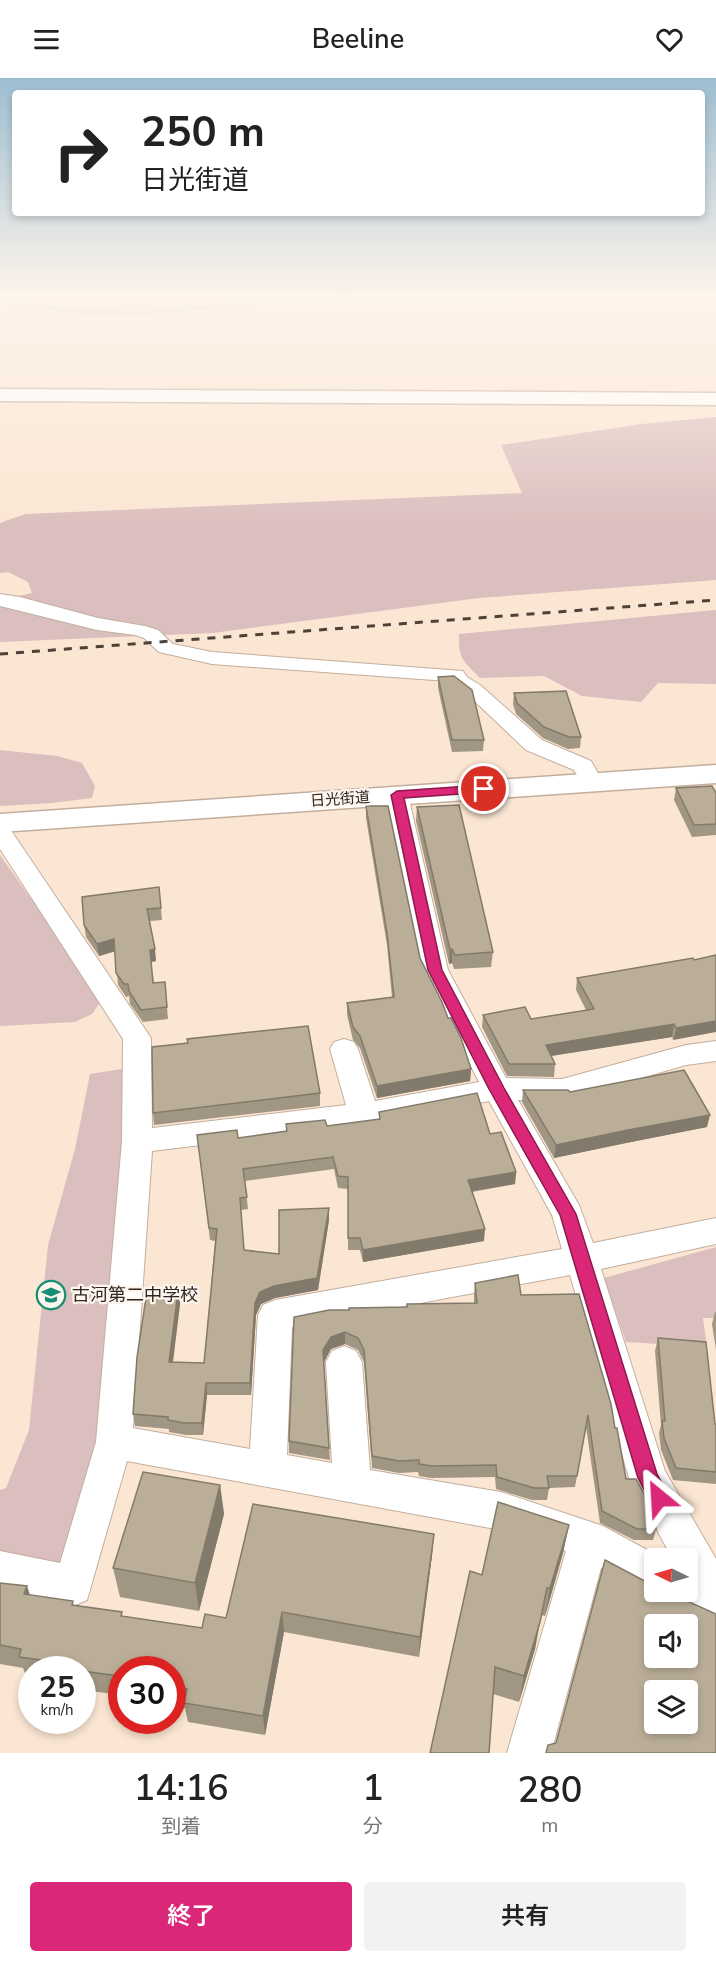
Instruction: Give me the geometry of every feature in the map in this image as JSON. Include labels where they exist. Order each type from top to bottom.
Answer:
[{"type":"main road","points":[[0,395],[716,399]]},
{"type":"main road","name":"日光街道","points":[[0,822],[716,774]]},
{"type":"street","points":[[0,600],[20,603],[97,624],[138,630],[151,634],[166,648],[212,658],[456,675],[458,680],[473,688],[534,745],[583,765],[592,782]]},
{"type":"street","points":[[397,795],[435,970],[497,1089],[568,1214],[648,1478],[716,1598]]},
{"type":"street","points":[[0,831],[137,1038],[137,1141],[114,1442],[73,1586],[0,1571]]},
{"type":"street","points":[[344,1049],[364,1114]]},
{"type":"street","points":[[137,1141],[364,1114],[497,1089],[562,1090],[686,1055],[716,1051]]},
{"type":"street","points":[[268,1468],[275,1316],[582,1259],[716,1231]]},
{"type":"street","points":[[344,1362],[352,1484]]},
{"type":"street","points":[[114,1442],[501,1511],[589,1540],[644,1570]]},
{"type":"street","points":[[529,1753],[589,1540]]},
{"type":"street","points":[[698,1596],[716,1604]]},
{"type":"shaded area","points":[[716,417],[716,580],[479,598],[213,633],[0,642],[0,600],[32,593],[28,582],[8,572],[0,573],[0,523],[25,514],[522,493],[501,445],[642,424]]},
{"type":"shaded area","points":[[716,610],[716,684],[658,683],[641,702],[582,696],[544,676],[480,678],[463,659],[459,649],[459,634]]},
{"type":"shaded area","points":[[0,750],[57,756],[82,763],[95,786],[92,798],[0,806]]},
{"type":"shaded area","points":[[0,855],[102,1000],[92,1014],[75,1022],[0,1026]]},
{"type":"shaded area","points":[[128,1068],[102,1436],[63,1567],[0,1559],[0,1490],[6,1488],[29,1430],[48,1245],[75,1149],[90,1074]]},
{"type":"shaded area","points":[[716,1247],[716,1318],[703,1318],[707,1347],[626,1342],[604,1278]]},
{"type":"building","points":[[454,676],[472,690],[484,740],[452,740],[438,677]]},
{"type":"building","points":[[566,691],[581,737],[569,737],[544,727],[517,703],[514,693]]},
{"type":"building","points":[[712,786],[716,793],[716,824],[694,825],[676,788]]},
{"type":"building","points":[[459,805],[493,952],[455,955],[452,949],[450,950],[417,807]]},
{"type":"building","points":[[366,806],[388,806],[420,958],[448,1018],[451,1018],[461,1038],[471,1069],[377,1086],[360,1036],[353,1027],[347,1003],[394,997],[387,933]]},
{"type":"building","points":[[159,887],[161,908],[147,909],[155,949],[150,950],[153,983],[165,982],[167,1007],[141,1010],[129,991],[128,984],[124,984],[116,973],[114,939],[97,944],[84,925],[82,897]]},
{"type":"building","points":[[716,955],[716,1021],[676,1028],[674,1024],[546,1045],[555,1064],[509,1064],[483,1015],[525,1007],[531,1019],[594,1009],[577,978]]},
{"type":"building","points":[[308,1026],[320,1093],[153,1113],[152,1047],[188,1043],[187,1039]]},
{"type":"building","points":[[684,1070],[710,1115],[556,1145],[523,1090],[568,1090],[570,1092]]},
{"type":"building","points":[[477,1093],[490,1134],[501,1132],[516,1172],[468,1180],[485,1229],[363,1250],[360,1238],[348,1238],[348,1177],[338,1176],[333,1157],[243,1169],[247,1197],[240,1198],[244,1250],[279,1254],[279,1210],[329,1208],[317,1278],[274,1286],[260,1292],[255,1303],[250,1383],[206,1383],[202,1423],[184,1423],[168,1420],[168,1417],[133,1414],[137,1357],[147,1291],[178,1292],[169,1362],[204,1363],[217,1229],[209,1228],[197,1135],[237,1130],[238,1138],[287,1131],[286,1124],[325,1120],[327,1126],[380,1119],[379,1112]]},
{"type":"building","points":[[518,1275],[521,1295],[579,1294],[611,1404],[626,1479],[636,1479],[653,1510],[656,1529],[637,1529],[602,1511],[588,1415],[577,1476],[547,1476],[549,1488],[534,1488],[497,1477],[496,1465],[432,1466],[419,1464],[419,1460],[399,1461],[372,1456],[364,1350],[358,1338],[345,1332],[331,1337],[323,1350],[329,1448],[289,1441],[294,1317],[329,1310],[349,1310],[349,1308],[477,1303],[475,1283]]},
{"type":"building","points":[[658,1338],[706,1342],[716,1424],[716,1472],[676,1468],[664,1438],[662,1421],[665,1421]]},
{"type":"building","points":[[143,1472],[220,1485],[195,1583],[113,1568]]},
{"type":"building","points":[[498,1502],[569,1525],[550,1588],[547,1588],[540,1622],[524,1676],[495,1667],[489,1753],[430,1753],[470,1571],[482,1575]]},
{"type":"building","points":[[253,1504],[434,1534],[420,1637],[282,1612],[263,1716],[186,1703],[186,1656],[108,1656],[108,1675],[96,1673],[96,1656],[19,1656],[21,1649],[0,1645],[0,1583],[27,1586],[24,1594],[73,1601],[72,1605],[122,1612],[121,1616],[202,1628],[205,1614],[226,1618]]},
{"type":"building","points":[[605,1560],[644,1581],[644,1602],[689,1602],[716,1614],[716,1753],[546,1753],[548,1745],[556,1743]]},
{"type":"railway","points":[[0,654],[716,600]]},
{"type":"place","name":"古河第二中学校","points":[[51,1295]]},
{"type":"route","points":[[484,789],[397,795],[435,970],[497,1089],[568,1214],[648,1478],[659,1498]]}]
